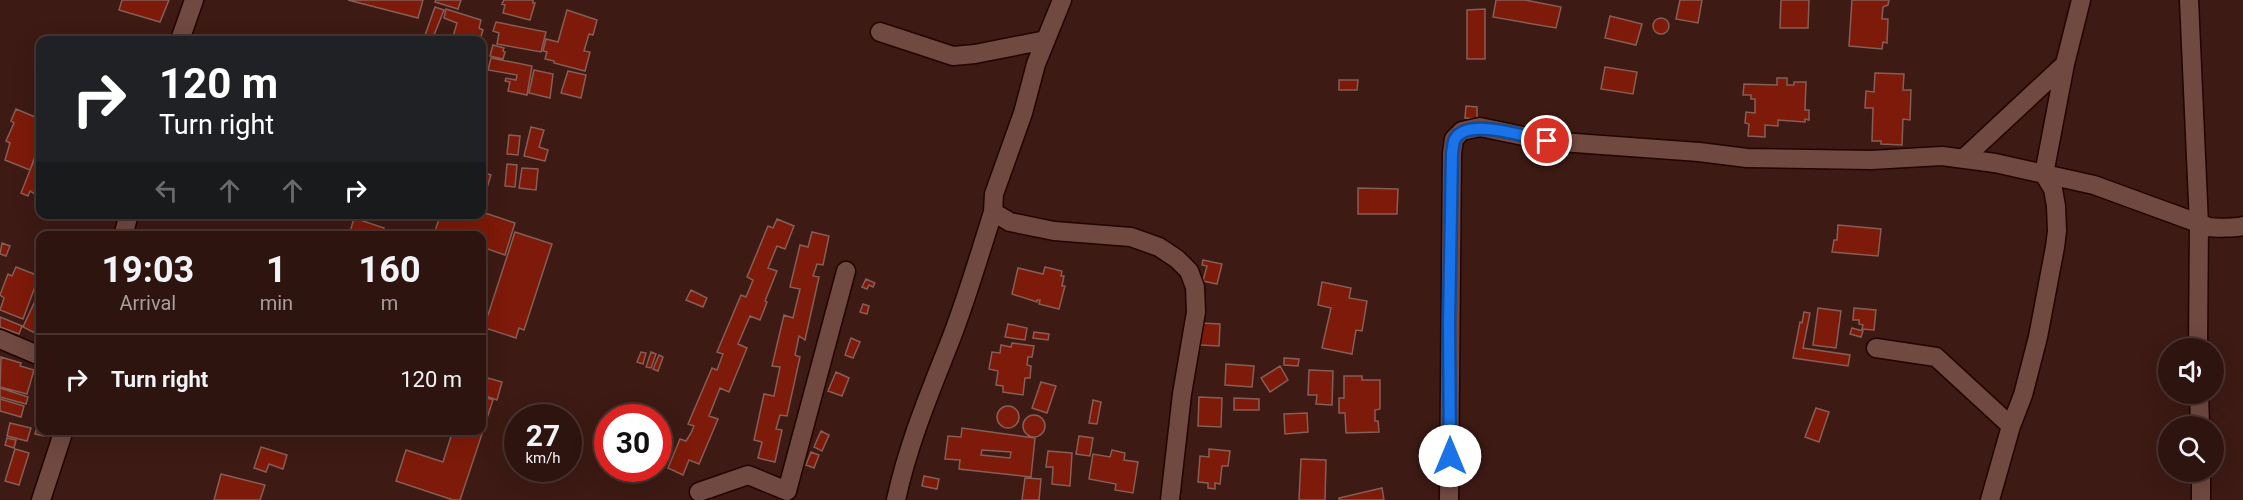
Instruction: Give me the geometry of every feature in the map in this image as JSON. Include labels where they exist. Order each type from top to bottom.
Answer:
[{"type":"street","points":[[181,36],[194,0]]},
{"type":"street","points":[[896,500],[902,471],[921,413],[959,316],[993,212],[994,194],[1023,113],[1036,64],[1062,0]]},
{"type":"street","points":[[1990,500],[2011,426],[2023,395],[2038,337],[2057,231],[2053,189],[2044,174],[2065,64],[2081,0]]},
{"type":"street","points":[[2189,0],[2199,224],[2198,338]]},
{"type":"street","points":[[880,32],[953,56],[1046,40]]},
{"type":"street","points":[[1963,159],[2065,64]]},
{"type":"street","points":[[1449,500],[1452,153],[1454,140],[1462,131],[1480,127],[1547,141],[1699,152],[1747,158],[1871,160],[1942,156],[1995,163],[2103,188],[2215,228],[2243,226]]},
{"type":"street","points":[[993,212],[1010,222],[1054,231],[1131,237],[1159,247],[1177,259],[1189,271],[1195,287],[1196,312],[1182,394],[1170,500]]},
{"type":"street","points":[[699,492],[748,475],[785,496],[846,270]]},
{"type":"street","points":[[0,339],[36,354]]},
{"type":"street","points":[[1876,348],[1936,357],[2011,426]]},
{"type":"street","points":[[42,500],[62,435]]},
{"type":"street","points":[[2201,482],[2201,500]]},
{"type":"building","points":[[122,0],[169,0],[160,22],[119,10]]},
{"type":"building","points":[[348,0],[423,0],[418,18]]},
{"type":"building","points":[[436,0],[461,0],[458,9],[435,2]]},
{"type":"building","points":[[504,0],[533,0],[535,3],[530,20],[503,13]]},
{"type":"building","points":[[1496,0],[1525,0],[1561,7],[1556,28],[1493,17]]},
{"type":"building","points":[[1680,0],[1702,0],[1698,23],[1676,19]]},
{"type":"building","points":[[1781,0],[1809,0],[1808,28],[1780,28]]},
{"type":"building","points":[[1852,0],[1889,0],[1888,5],[1883,7],[1882,19],[1888,19],[1887,43],[1883,42],[1882,49],[1849,46]]},
{"type":"building","points":[[435,7],[444,10],[434,36],[425,36]]},
{"type":"building","points":[[446,9],[481,20],[479,28],[483,30],[481,36],[453,36],[457,23],[444,18]]},
{"type":"building","points":[[1485,9],[1485,59],[1467,59],[1467,10]]},
{"type":"building","points":[[567,10],[597,20],[593,35],[589,34],[584,51],[590,52],[585,71],[545,59],[547,52],[543,51],[546,39],[558,42]]},
{"type":"building","points":[[1610,16],[1642,24],[1636,45],[1605,38]]},
{"type":"building","points":[[1661,18],[1669,26],[1661,34],[1653,26]]},
{"type":"building","points":[[496,22],[546,32],[541,52],[497,44],[499,33],[493,31]]},
{"type":"building","points":[[493,45],[504,48],[503,59],[490,56]]},
{"type":"building","points":[[491,58],[532,66],[527,95],[508,91],[510,82],[505,81],[506,78],[516,80],[517,75],[488,70]]},
{"type":"building","points":[[1605,67],[1637,72],[1633,94],[1601,89]]},
{"type":"building","points":[[534,70],[553,74],[550,98],[529,93]]},
{"type":"building","points":[[568,71],[586,75],[581,98],[561,93]]},
{"type":"building","points":[[1875,73],[1904,74],[1903,90],[1911,90],[1910,120],[1903,119],[1902,145],[1872,141],[1873,108],[1865,108],[1866,91],[1874,92]]},
{"type":"building","points":[[1777,78],[1787,78],[1787,85],[1794,85],[1794,82],[1806,82],[1805,110],[1809,110],[1809,120],[1805,119],[1805,122],[1778,120],[1778,126],[1765,125],[1765,137],[1748,136],[1749,124],[1745,123],[1746,112],[1755,113],[1755,99],[1751,99],[1751,95],[1743,95],[1744,84],[1777,85]]},
{"type":"building","points":[[1339,80],[1358,80],[1357,90],[1339,90]]},
{"type":"building","points":[[1466,106],[1477,107],[1477,119],[1465,118]]},
{"type":"building","points":[[16,109],[36,117],[36,154],[30,170],[5,160],[10,143],[6,141],[14,123],[11,121]]},
{"type":"building","points":[[531,127],[544,130],[539,147],[548,150],[545,161],[524,156]]},
{"type":"building","points":[[509,135],[520,136],[518,155],[507,154]]},
{"type":"building","points":[[36,155],[36,195],[30,191],[28,196],[21,193]]},
{"type":"building","points":[[507,164],[517,165],[515,187],[505,186]]},
{"type":"building","points":[[522,168],[538,169],[536,190],[519,188]]},
{"type":"building","points":[[486,173],[491,175],[486,191]]},
{"type":"building","points":[[1358,188],[1398,189],[1397,214],[1358,214]]},
{"type":"building","points":[[486,213],[515,223],[505,255],[486,248],[486,231],[435,231],[439,219],[486,219]]},
{"type":"building","points":[[354,219],[384,228],[383,231],[350,231]]},
{"type":"building","points":[[777,219],[794,226],[785,249],[777,246],[768,268],[777,271],[760,320],[750,316],[738,344],[747,348],[729,392],[720,388],[709,416],[718,419],[699,464],[689,460],[683,475],[672,470],[672,458],[680,439],[686,441],[691,433],[694,426],[688,424],[712,368],[717,370],[723,354],[717,352],[741,295],[746,297],[753,280],[747,277],[768,226],[773,228]]},
{"type":"building","points":[[1838,225],[1881,229],[1878,256],[1832,252],[1834,240],[1837,240]]},
{"type":"building","points":[[515,232],[552,244],[524,330],[519,328],[516,338],[486,328],[486,315],[488,315]]},
{"type":"building","points":[[812,232],[829,236],[823,265],[817,264],[813,276],[819,277],[805,340],[799,336],[795,355],[800,357],[787,416],[780,415],[776,429],[782,430],[775,462],[758,458],[762,442],[754,440],[764,394],[774,396],[780,367],[772,366],[784,315],[793,318],[800,289],[790,287],[800,245],[808,247]]},
{"type":"building","points":[[2,243],[10,246],[6,256],[0,254]]},
{"type":"building","points":[[1203,260],[1222,264],[1217,284],[1203,281],[1207,266],[1202,265]]},
{"type":"building","points":[[16,267],[36,275],[36,284],[23,319],[0,310],[4,298],[0,295],[8,274],[12,276]]},
{"type":"building","points":[[1045,267],[1062,271],[1061,276],[1064,276],[1062,286],[1065,286],[1059,309],[1039,304],[1040,300],[1037,302],[1012,294],[1018,268],[1043,274]]},
{"type":"building","points":[[866,279],[875,283],[873,287],[869,285],[867,289],[862,287]]},
{"type":"building","points":[[1322,282],[1351,288],[1349,298],[1367,301],[1362,331],[1356,330],[1352,354],[1322,348],[1331,308],[1318,305]]},
{"type":"building","points":[[691,290],[707,298],[703,307],[686,300]]},
{"type":"building","points":[[35,301],[36,334],[23,327]]},
{"type":"building","points":[[863,304],[869,306],[867,314],[860,312]]},
{"type":"building","points":[[1818,308],[1841,311],[1836,348],[1813,345]]},
{"type":"building","points":[[1854,308],[1876,310],[1874,330],[1862,329],[1863,325],[1859,324],[1859,320],[1853,320]]},
{"type":"building","points":[[1804,312],[1810,313],[1803,348],[1850,355],[1848,366],[1793,358]]},
{"type":"building","points":[[0,317],[22,326],[19,334],[0,327]]},
{"type":"building","points":[[1201,323],[1220,324],[1219,346],[1200,345]]},
{"type":"building","points":[[1008,324],[1027,328],[1025,340],[1005,337]]},
{"type":"building","points":[[1852,328],[1863,331],[1861,337],[1850,334]]},
{"type":"building","points":[[1034,332],[1049,334],[1048,340],[1033,338]]},
{"type":"building","points":[[851,338],[860,342],[853,358],[845,355]]},
{"type":"building","points":[[1012,343],[1034,346],[1032,357],[1028,357],[1027,365],[1031,366],[1030,378],[1025,378],[1023,395],[1003,392],[1003,386],[996,385],[998,371],[989,369],[992,352],[1000,353],[1001,345],[1011,347]]},
{"type":"building","points":[[641,352],[646,353],[643,364],[637,362]]},
{"type":"building","points":[[651,352],[656,354],[651,368],[646,367]]},
{"type":"building","points":[[659,355],[663,357],[658,371],[653,369]]},
{"type":"building","points":[[1,357],[34,370],[27,394],[0,387]]},
{"type":"building","points":[[1284,358],[1299,359],[1298,366],[1284,365]]},
{"type":"building","points":[[1226,364],[1254,366],[1252,387],[1225,385]]},
{"type":"building","points":[[1280,366],[1288,380],[1270,392],[1261,378]]},
{"type":"building","points":[[1309,370],[1333,371],[1332,405],[1316,404],[1317,395],[1308,395]]},
{"type":"building","points":[[836,372],[849,378],[842,396],[828,391]]},
{"type":"building","points":[[1344,376],[1362,376],[1362,380],[1380,380],[1380,409],[1375,410],[1375,421],[1378,421],[1379,432],[1346,433],[1345,413],[1339,413],[1339,398],[1344,398]]},
{"type":"building","points":[[488,378],[502,382],[497,400],[486,396]]},
{"type":"building","points":[[1041,382],[1056,386],[1047,413],[1032,408]]},
{"type":"building","points":[[0,388],[28,397],[26,404],[0,397]]},
{"type":"building","points":[[486,397],[493,400],[486,421]]},
{"type":"building","points":[[1199,397],[1222,398],[1221,427],[1198,426]]},
{"type":"building","points":[[1234,398],[1259,399],[1259,410],[1234,410]]},
{"type":"building","points":[[0,399],[24,406],[21,417],[0,411]]},
{"type":"building","points":[[1093,400],[1101,402],[1097,424],[1089,423]]},
{"type":"building","points":[[1008,406],[1016,409],[1019,417],[1016,425],[1008,428],[1000,425],[997,417],[1000,409]]},
{"type":"building","points":[[1816,408],[1829,412],[1819,442],[1805,437]]},
{"type":"building","points":[[1307,413],[1308,432],[1285,434],[1284,414]]},
{"type":"building","points":[[1034,415],[1042,418],[1045,426],[1042,434],[1034,437],[1026,434],[1023,426],[1026,418]]},
{"type":"building","points":[[10,423],[31,428],[27,441],[7,436]]},
{"type":"building","points":[[962,428],[1035,438],[1031,477],[959,469],[960,460],[945,459],[948,436],[961,437]],"holes":[[[982,450],[1011,452],[1010,458],[981,455]]]},
{"type":"building","points":[[821,431],[829,435],[822,451],[814,447]]},
{"type":"building","points":[[451,435],[482,435],[460,500],[453,500],[396,481],[406,450],[443,462]]},
{"type":"building","points":[[1079,436],[1093,438],[1090,456],[1076,454]]},
{"type":"building","points":[[7,438],[16,440],[14,448],[5,445]]},
{"type":"building","points":[[261,447],[287,455],[283,469],[269,464],[266,472],[254,468]]},
{"type":"building","points":[[15,449],[29,453],[19,485],[5,481]]},
{"type":"building","points":[[1209,449],[1230,451],[1228,466],[1222,466],[1220,484],[1215,483],[1215,489],[1208,488],[1208,483],[1198,482],[1200,456],[1209,457]]},
{"type":"building","points":[[1112,450],[1125,453],[1124,460],[1138,462],[1133,493],[1115,490],[1116,484],[1089,479],[1093,454],[1110,457]]},
{"type":"building","points":[[1048,451],[1072,453],[1070,486],[1052,484],[1053,467],[1046,467]]},
{"type":"building","points":[[811,452],[819,455],[814,468],[806,465]]},
{"type":"building","points":[[1301,459],[1326,460],[1325,500],[1299,500]]},
{"type":"building","points":[[221,474],[265,485],[260,500],[214,500]]},
{"type":"building","points":[[924,476],[939,479],[937,489],[922,486]]},
{"type":"building","points":[[1025,478],[1041,479],[1039,500],[1022,500]]},
{"type":"building","points":[[1382,488],[1384,500],[1339,500],[1339,498]]},
{"type":"route","points":[[1450,456],[1449,324],[1454,140],[1462,131],[1480,127],[1547,141]]}]
